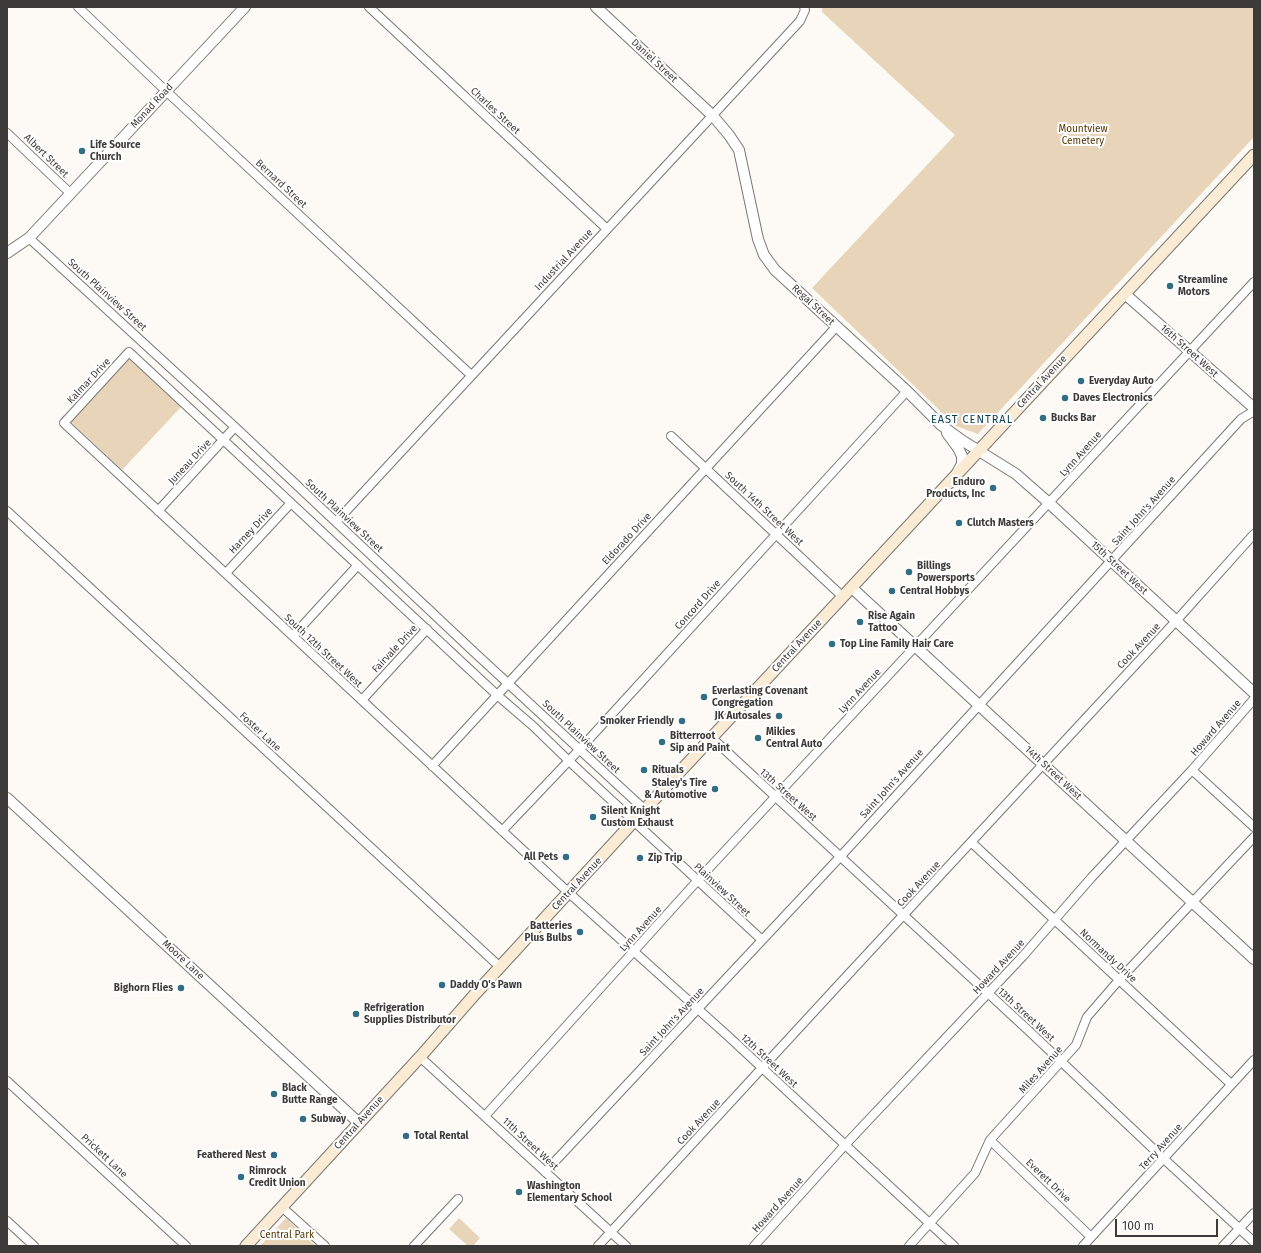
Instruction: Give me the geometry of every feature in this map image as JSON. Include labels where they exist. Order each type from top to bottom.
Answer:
[{"type":"main road","name":"Central Avenue","points":[[246,1246],[283,1208],[500,967],[645,810],[1254,155]]},
{"type":"street","name":"Bernard Street","points":[[78,7],[471,375]]},
{"type":"street","name":"Monad Road","points":[[7,252],[29,238],[245,7]]},
{"type":"street","name":"Charles Street","points":[[369,7],[606,229]]},
{"type":"street","name":"Daniel Street","points":[[596,7],[713,116]]},
{"type":"street","name":"Industrial Avenue","points":[[336,522],[800,21],[805,9]]},
{"type":"street","name":"Regal Street","points":[[713,116],[739,150],[758,239],[764,255],[775,270],[941,424],[963,441],[979,450]]},
{"type":"street","name":"Albert Street","points":[[7,133],[71,194]]},
{"type":"street","name":"South Plainview Street","points":[[29,238],[235,427],[645,810]]},
{"type":"street","name":"Lynn Avenue","points":[[485,1116],[698,880],[1254,282]]},
{"type":"street","name":"16th Street West","points":[[1125,294],[1254,410]]},
{"type":"street","name":"Eldorado Drive","points":[[432,766],[836,326]]},
{"type":"street","name":"Kalmar Drive","points":[[64,423],[129,352],[223,440]]},
{"type":"street","name":"Concord Drive","points":[[502,831],[569,761],[907,391]]},
{"type":"street","name":"Saint John's Avenue","points":[[546,1172],[840,857],[1241,419],[1254,410]]},
{"type":"street","name":"South 12th Street West","points":[[64,423],[569,893]]},
{"type":"street","points":[[941,424],[962,456],[962,464],[955,476]]},
{"type":"street","name":"Juneau Drive","points":[[158,511],[235,427]]},
{"type":"street","name":"South 14th Street West","points":[[671,436],[843,597]]},
{"type":"street","points":[[223,440],[497,695],[533,726],[634,822]]},
{"type":"street","name":"15th Street West","points":[[979,450],[1016,474],[1049,503],[1254,693]]},
{"type":"street","name":"Harney Drive","points":[[226,573],[291,503]]},
{"type":"street","name":"Foster Lane","points":[[7,511],[500,967]]},
{"type":"street","name":"Cook Avenue","points":[[598,1246],[1176,621],[1254,534]]},
{"type":"street","points":[[293,636],[358,565]]},
{"type":"street","name":"14th Street West","points":[[852,588],[1254,959]]},
{"type":"street","name":"Fairvale Drive","points":[[362,700],[427,629]]},
{"type":"street","name":"Howard Avenue","points":[[754,1246],[845,1145],[988,994],[1091,878],[1192,770],[1254,699]]},
{"type":"street","name":"13th Street West","points":[[712,738],[1254,1242]]},
{"type":"street","points":[[1192,770],[1254,827]]},
{"type":"street","name":"Moore Lane","points":[[7,798],[359,1123]]},
{"type":"street","name":"Plainview Street","points":[[634,822],[762,940]]},
{"type":"street","name":"Miles Avenue","points":[[909,1246],[975,1173],[990,1140],[1076,1045],[1087,1017],[1119,980],[1254,837]]},
{"type":"street","name":"Normandy Drive","points":[[971,842],[1232,1084]]},
{"type":"street","name":"12th Street West","points":[[569,893],[762,1068],[954,1246]]},
{"type":"street","name":"11th Street West","points":[[420,1057],[626,1246]]},
{"type":"street","name":"Terry Avenue","points":[[1083,1246],[1254,1060]]},
{"type":"street","name":"Prickett Lane","points":[[7,1081],[186,1246]]},
{"type":"street","name":"Everett Drive","points":[[990,1140],[1091,1237]]},
{"type":"street","points":[[414,1246],[458,1199]]},
{"type":"street","points":[[283,1208],[325,1246]]},
{"type":"street","points":[[1223,1246],[1254,1213]]},
{"type":"street","points":[[7,1221],[34,1246]]},
{"type":"green space","name":"Mountview Cemetery","points":[[822,7],[1254,7],[1254,137],[978,434],[956,426],[812,288],[955,135],[822,12]]},
{"type":"green space","points":[[128,357],[181,407],[122,470],[69,420]]},
{"type":"green space","name":"Central Park","points":[[286,1218],[316,1246],[260,1246]]},
{"type":"green space","points":[[459,1218],[480,1238],[473,1246],[468,1246],[449,1229]]},
{"type":"place","name":"Life Source Church","points":[[82,151]]},
{"type":"place","name":"Streamline Motors","points":[[1170,286]]},
{"type":"place","name":"Everyday Auto","points":[[1081,381]]},
{"type":"place","name":"Daves Electronics","points":[[1065,398]]},
{"type":"place","name":"Bucks Bar","points":[[1043,418]]},
{"type":"place","name":"Enduro Products, Inc","points":[[993,488]]},
{"type":"place","name":"Clutch Masters","points":[[959,523]]},
{"type":"place","name":"Billings Powersports","points":[[909,572]]},
{"type":"place","name":"Central Hobbys","points":[[892,591]]},
{"type":"place","name":"Rise Again Tattoo","points":[[860,622]]},
{"type":"place","name":"Top Line Family Hair Care","points":[[832,644]]},
{"type":"place","name":"Everlasting Covenant Congregation","points":[[704,697]]},
{"type":"place","name":"JK Autosales","points":[[779,716]]},
{"type":"place","name":"Smoker Friendly","points":[[682,721]]},
{"type":"place","name":"Mikies Central Auto","points":[[758,738]]},
{"type":"place","name":"Bitterroot Sip and Paint","points":[[662,742]]},
{"type":"place","name":"Rituals","points":[[644,770]]},
{"type":"place","name":"Staley's Tire & Automotive","points":[[715,789]]},
{"type":"place","name":"Silent Knight Custom Exhaust","points":[[593,817]]},
{"type":"place","name":"All Pets","points":[[566,857]]},
{"type":"place","name":"Zip Trip","points":[[640,858]]},
{"type":"place","name":"Batteries Plus Bulbs","points":[[580,932]]},
{"type":"place","name":"Daddy O's Pawn","points":[[442,985]]},
{"type":"place","name":"Bighorn Flies","points":[[181,988]]},
{"type":"place","name":"Refrigeration Supplies Distributor","points":[[356,1014]]},
{"type":"place","name":"Black Butte Range","points":[[274,1094]]},
{"type":"place","name":"Subway","points":[[303,1119]]},
{"type":"place","name":"Total Rental","points":[[406,1136]]},
{"type":"place","name":"Feathered Nest","points":[[274,1155]]},
{"type":"place","name":"Rimrock Credit Union","points":[[241,1177]]},
{"type":"place","name":"Washington Elementary School","points":[[519,1192]]},
{"type":"district","name":"EAST CENTRAL","points":[[972,420]]}]
